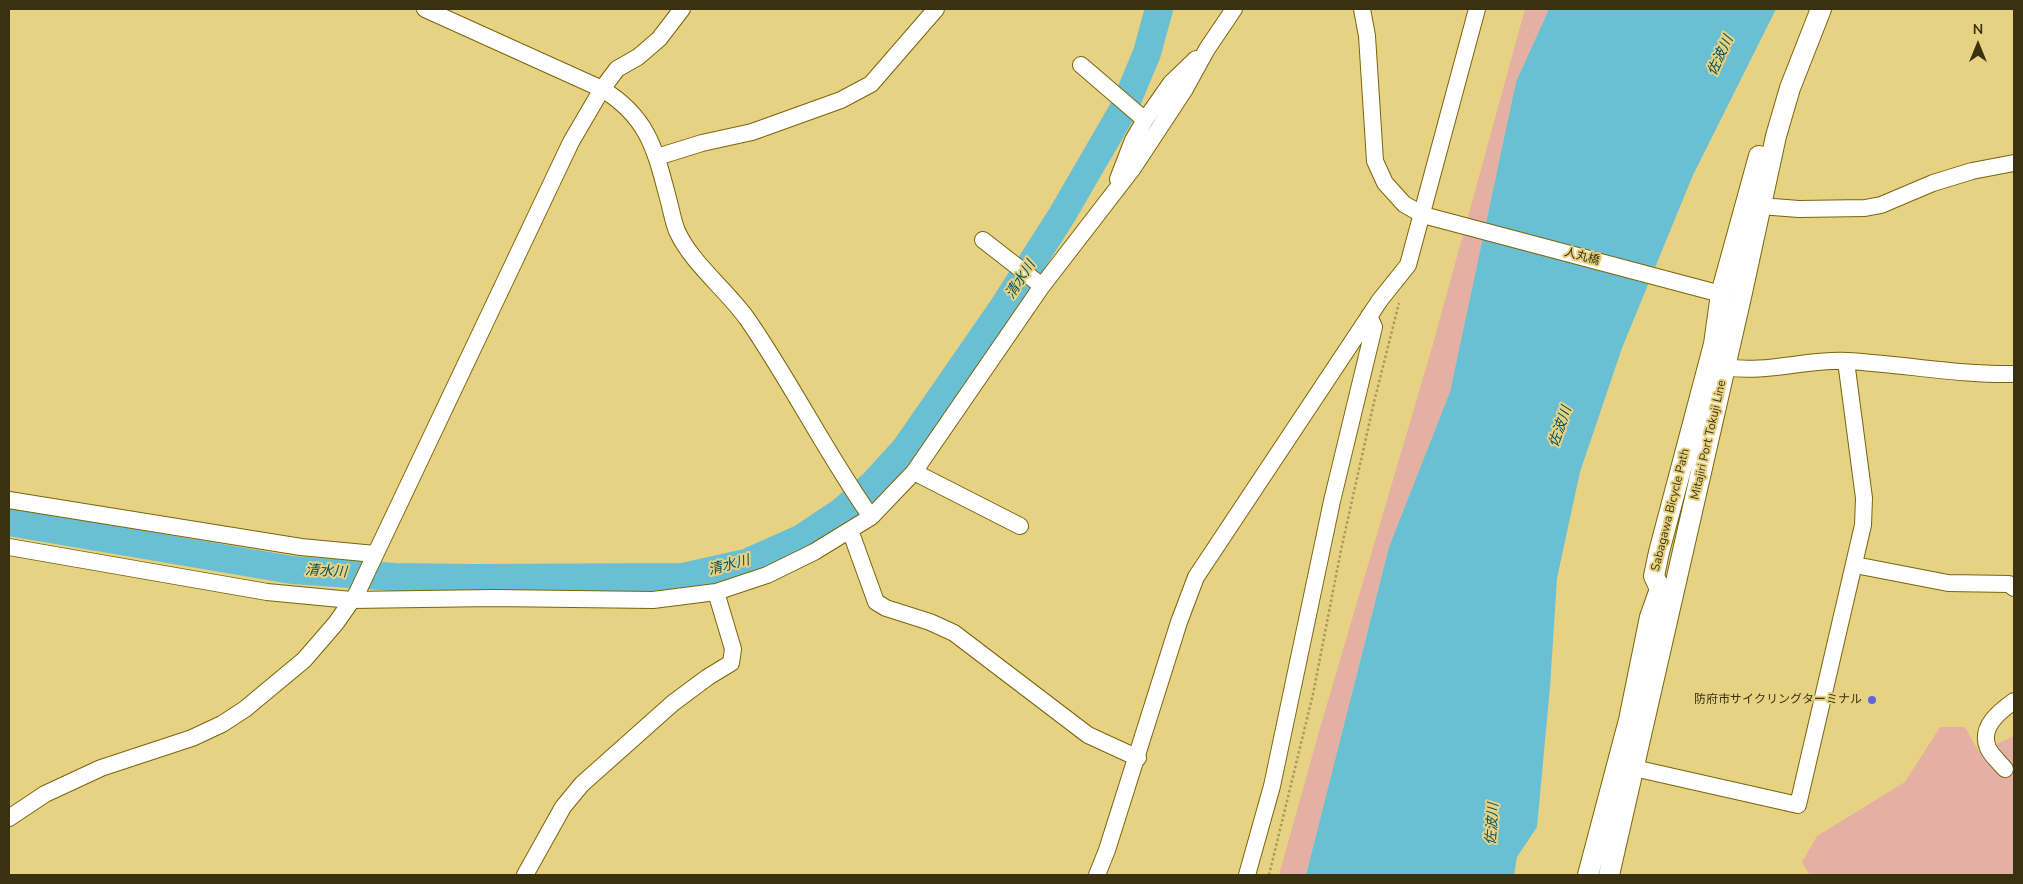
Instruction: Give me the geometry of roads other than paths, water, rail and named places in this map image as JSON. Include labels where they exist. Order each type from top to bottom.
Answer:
[{"type":"main road","name":"Mitajiri Port Tokuji Line","points":[[1609,875],[1634,768],[1667,591],[1725,367],[1760,206],[1769,140],[1821,9]]},
{"type":"main road","name":"Sabagawa Bicycle Path","points":[[1588,875],[1629,720],[1650,617],[1667,591],[1654,576],[1714,344],[1715,292],[1750,184],[1769,140]]},
{"type":"street","points":[[425,9],[602,89],[619,99],[632,112],[644,130],[657,158],[677,231],[690,252],[739,308],[764,344],[869,513]]},
{"type":"street","points":[[9,818],[45,794],[101,768],[192,738],[222,724],[245,709],[304,660],[336,623],[354,597],[571,142],[602,89],[617,69],[638,57],[659,38],[682,9]]},
{"type":"street","points":[[657,158],[702,143],[752,132],[841,100],[871,84],[936,9]]},
{"type":"street","points":[[9,547],[267,592],[354,597],[653,600],[716,592],[767,575],[814,552],[850,530],[914,472],[1042,286],[1133,168],[1185,89],[1207,49],[1234,9]]},
{"type":"street","name":"人丸橋","points":[[1362,9],[1367,36],[1375,161],[1385,184],[1404,204],[1422,215],[1443,221],[1715,292]]},
{"type":"street","points":[[1097,875],[1108,850],[1179,622],[1196,577],[1369,316],[1408,265],[1477,9]]},
{"type":"street","points":[[1113,194],[1133,140],[1145,120],[1171,82],[1207,49]]},
{"type":"street","points":[[1081,65],[1145,120]]},
{"type":"street","points":[[1760,206],[1799,209],[1865,208],[1881,205],[1948,179],[2014,162]]},
{"type":"street","points":[[983,240],[1042,286]]},
{"type":"street","points":[[1247,875],[1272,786],[1332,501],[1374,327],[1369,316]]},
{"type":"street","points":[[1634,768],[1798,806],[1863,525],[1864,498],[1846,361]]},
{"type":"street","points":[[1725,367],[1742,370],[1809,362],[1846,361],[1941,371],[2014,374]]},
{"type":"street","points":[[914,472],[1020,526]]},
{"type":"street","points":[[9,500],[373,558]]},
{"type":"street","points":[[850,530],[876,602],[886,608],[954,632],[1088,736],[1138,758]]},
{"type":"street","points":[[1855,565],[1948,583],[2009,584],[2014,588]]},
{"type":"street","points":[[525,875],[563,807],[582,784],[673,704],[708,677],[731,663],[733,649],[716,592]]},
{"type":"street","points":[[2005,769],[1988,749],[1985,738],[1988,726],[2000,712],[2014,701]]},
{"type":"water","name":"佐波川","points":[[1549,9],[1776,9],[1693,175],[1622,348],[1580,472],[1557,578],[1550,687],[1537,827],[1517,857],[1514,875],[1306,875],[1389,547],[1450,392],[1516,82]]},
{"type":"waterway","name":"清水川","points":[[9,522],[292,570],[395,577],[683,577],[746,563],[802,538],[841,512],[874,483],[905,449],[1002,309],[1062,215],[1124,108],[1147,53],[1159,9]]},
{"type":"place","name":"防府市サイクリングターミナル","points":[[1872,700]]}]
